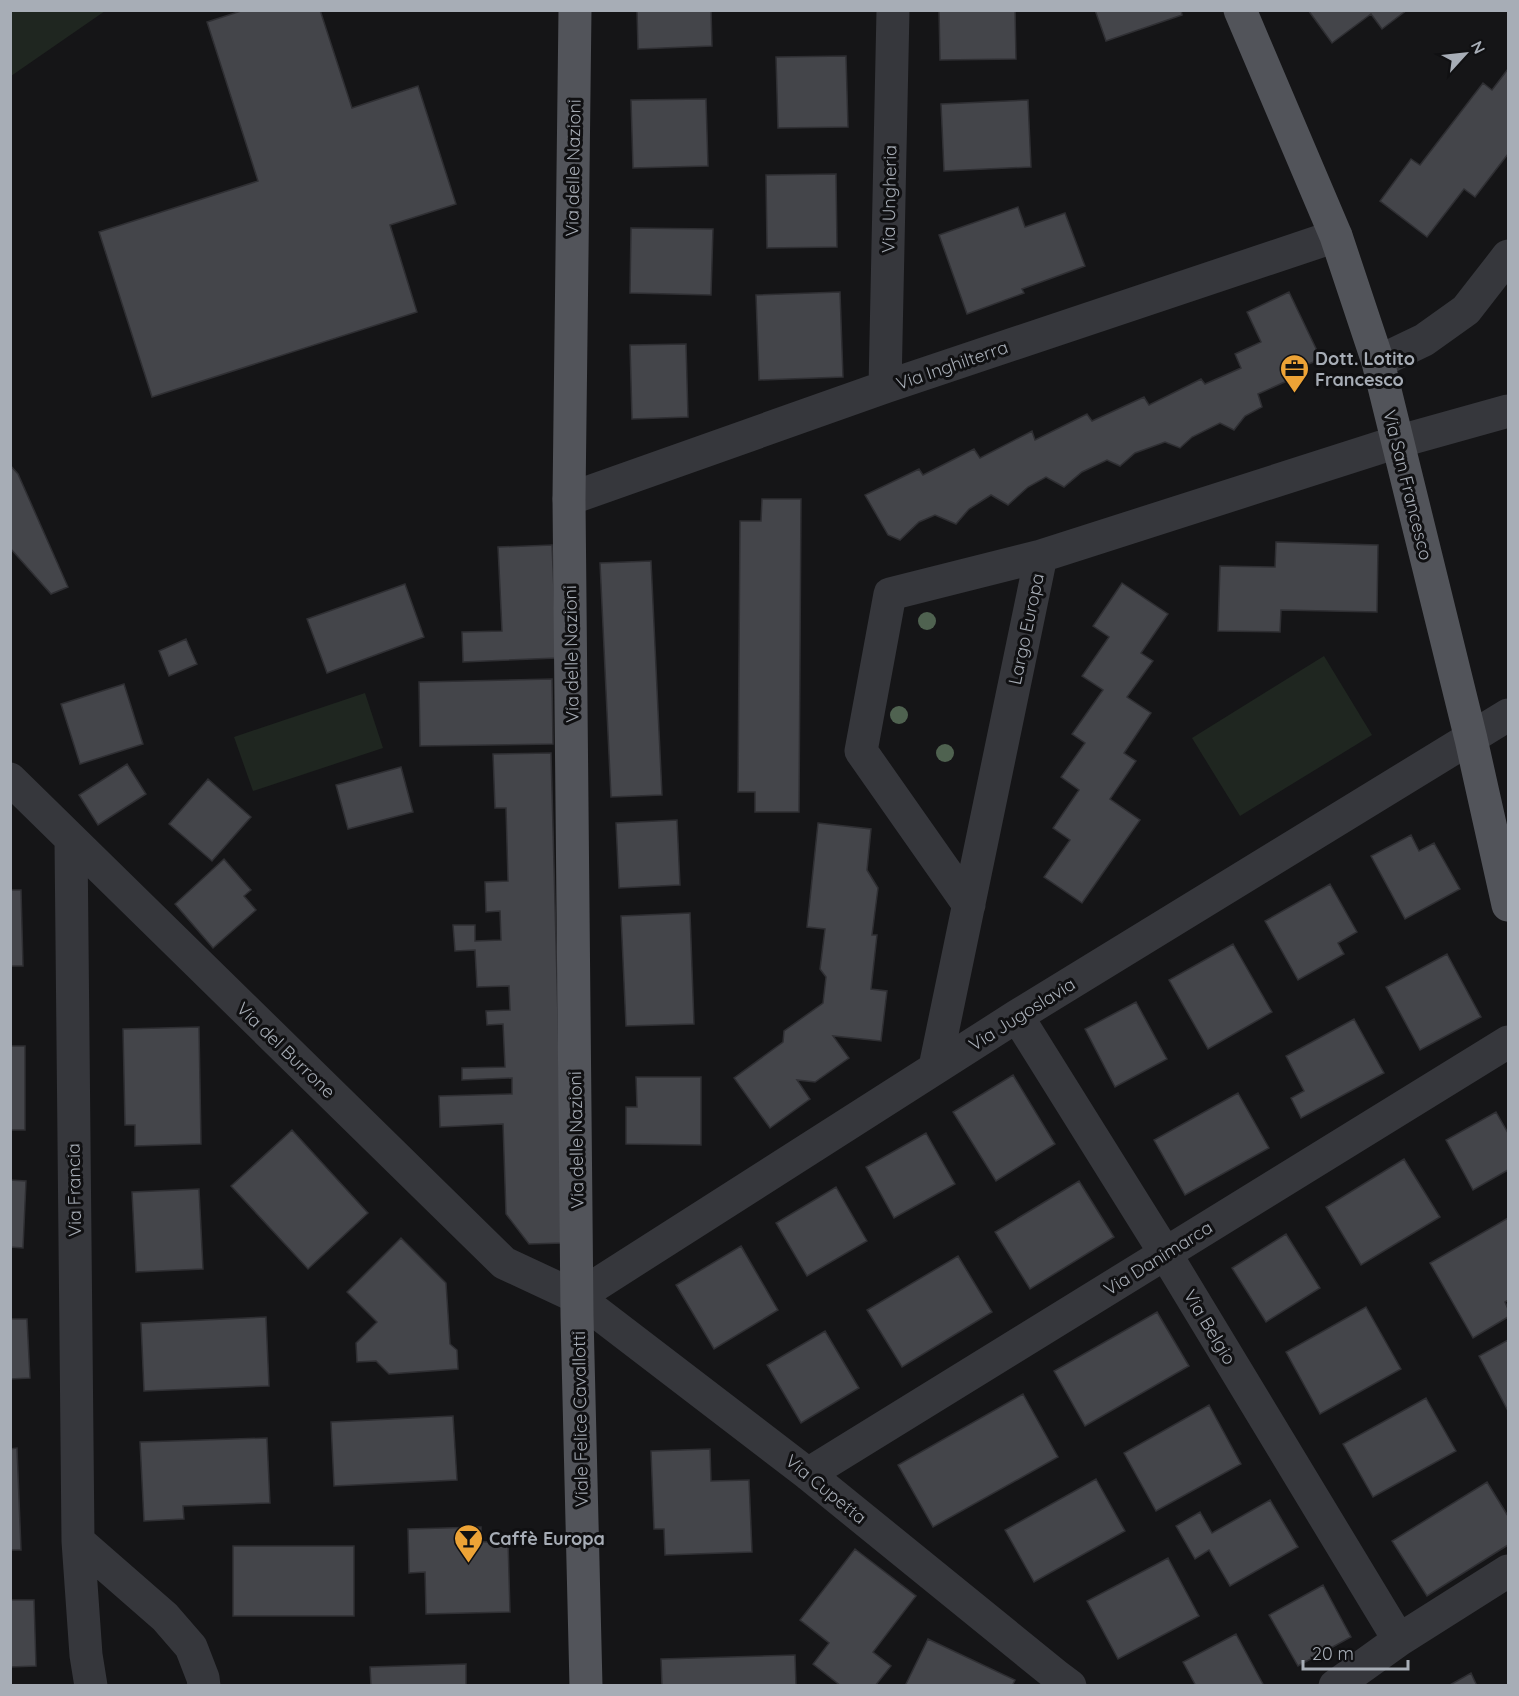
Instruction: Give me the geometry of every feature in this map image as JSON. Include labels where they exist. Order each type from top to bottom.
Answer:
[{"type":"main road","name":"Via delle Nazioni","points":[[575,10],[569,499],[578,1297]]},
{"type":"main road","name":"Via San Francesco","points":[[1240,10],[1336,236],[1378,362],[1471,739],[1509,905]]},
{"type":"main road","name":"Viale Felice Cavallotti","points":[[578,1297],[586,1686]]},
{"type":"street","name":"Via Ungheria","points":[[885,387],[893,10]]},
{"type":"street","name":"Via Inghilterra","points":[[569,499],[885,387],[1336,236]]},
{"type":"street","points":[[1378,362],[1424,340],[1466,310],[1509,256]]},
{"type":"street","name":"Largo Europa","points":[[935,1068],[1041,556],[1397,442],[1509,411]]},
{"type":"street","points":[[969,905],[861,751],[890,594],[1041,556]]},
{"type":"street","name":"Via Jugoslavia","points":[[578,1297],[1017,1016],[1509,715]]},
{"type":"street","name":"Via del Burrone","points":[[10,779],[504,1263],[578,1297]]},
{"type":"street","name":"Via Francia","points":[[71,840],[78,1541],[86,1655],[91,1686]]},
{"type":"street","name":"Via Belgio","points":[[1017,1016],[1165,1253],[1399,1640]]},
{"type":"street","name":"Via Danimarca","points":[[808,1474],[1509,1042]]},
{"type":"street","name":"Via Cupetta","points":[[578,1297],[808,1474],[1061,1683]]},
{"type":"street","points":[[78,1541],[165,1617],[185,1640],[191,1647],[204,1686]]},
{"type":"street","points":[[1335,1686],[1399,1640],[1509,1570]]},
{"type":"shaded area","points":[[11,10],[105,10],[105,11],[11,76]]},
{"type":"shaded area","points":[[1324,656],[1372,735],[1240,816],[1192,738]]},
{"type":"shaded area","points":[[365,693],[383,748],[253,791],[234,737]]},
{"type":"building","points":[[244,10],[320,10],[352,108],[418,86],[456,204],[390,225],[417,312],[152,397],[99,232],[258,181],[207,22]]},
{"type":"building","points":[[637,10],[711,10],[712,46],[638,49]]},
{"type":"building","points":[[939,10],[1015,10],[1016,59],[940,60]]},
{"type":"building","points":[[1095,10],[1181,10],[1182,15],[1106,41]]},
{"type":"building","points":[[1308,10],[1407,10],[1382,29],[1371,14],[1332,43]]},
{"type":"building","points":[[846,56],[848,127],[778,128],[776,57]]},
{"type":"building","points":[[1508,69],[1508,154],[1475,197],[1464,189],[1427,237],[1380,201],[1411,159],[1420,165],[1483,83],[1492,90]]},
{"type":"building","points":[[706,99],[708,166],[633,168],[631,100]]},
{"type":"building","points":[[1028,100],[1031,167],[944,171],[941,104]]},
{"type":"building","points":[[836,174],[837,247],[767,248],[766,175]]},
{"type":"building","points":[[1018,207],[1025,227],[1065,213],[1085,266],[1022,289],[1024,293],[967,314],[939,235]]},
{"type":"building","points":[[631,228],[713,229],[711,295],[630,293]]},
{"type":"building","points":[[840,292],[843,377],[759,380],[756,295]]},
{"type":"building","points":[[1289,292],[1321,359],[1296,369],[1298,376],[1258,394],[1262,407],[1245,416],[1234,430],[1220,423],[1192,437],[1180,448],[1165,442],[1135,453],[1120,466],[1107,460],[1082,472],[1064,487],[1046,477],[1028,487],[1008,505],[991,495],[969,509],[956,524],[935,515],[919,522],[900,540],[888,535],[865,495],[919,469],[923,475],[974,449],[980,458],[1032,431],[1035,440],[1087,414],[1092,421],[1144,397],[1149,405],[1201,379],[1205,384],[1241,368],[1235,354],[1261,342],[1247,312]]},
{"type":"building","points":[[686,344],[688,417],[632,419],[630,345]]},
{"type":"building","points":[[10,465],[18,474],[68,587],[51,594],[10,548]]},
{"type":"building","points":[[762,499],[801,499],[799,812],[755,812],[755,792],[738,792],[740,521],[761,521]]},
{"type":"building","points":[[1276,542],[1378,545],[1377,612],[1281,610],[1280,632],[1218,631],[1220,566],[1275,567]]},
{"type":"building","points":[[552,545],[557,658],[463,662],[462,632],[502,631],[498,547]]},
{"type":"building","points":[[651,561],[662,795],[611,797],[600,563]]},
{"type":"building","points":[[1122,583],[1168,614],[1141,653],[1153,661],[1127,697],[1151,713],[1124,753],[1136,761],[1110,799],[1140,820],[1082,903],[1044,877],[1070,840],[1053,828],[1079,790],[1061,777],[1085,743],[1072,734],[1103,690],[1082,676],[1109,637],[1093,626]]},
{"type":"building","points":[[405,584],[424,637],[327,673],[307,619]]},
{"type":"building","points":[[186,639],[197,664],[169,676],[159,651]]},
{"type":"building","points":[[552,679],[553,744],[420,746],[419,682]]},
{"type":"building","points":[[124,684],[143,744],[80,764],[61,704]]},
{"type":"building","points":[[551,753],[564,1243],[529,1244],[506,1214],[503,1124],[440,1127],[439,1096],[512,1094],[512,1078],[462,1080],[462,1068],[505,1067],[503,1024],[487,1025],[486,1011],[510,1010],[509,986],[477,987],[475,950],[455,951],[453,925],[475,925],[475,941],[501,940],[500,911],[486,912],[485,882],[508,881],[506,808],[495,808],[493,754]]},
{"type":"building","points":[[127,764],[146,794],[98,825],[79,795]]},
{"type":"building","points":[[401,767],[413,812],[348,829],[336,785]]},
{"type":"building","points":[[208,779],[251,817],[212,861],[169,824]]},
{"type":"building","points":[[677,820],[680,885],[619,888],[616,823]]},
{"type":"building","points":[[818,823],[871,829],[867,870],[878,888],[872,935],[877,935],[871,989],[887,991],[881,1041],[833,1036],[849,1058],[815,1082],[797,1080],[810,1099],[770,1128],[734,1078],[783,1042],[784,1031],[823,1003],[826,977],[820,969],[825,929],[807,927]]},
{"type":"building","points":[[1411,835],[1419,851],[1434,843],[1460,889],[1405,919],[1371,856]]},
{"type":"building","points":[[224,859],[251,890],[244,896],[256,910],[213,948],[175,904]]},
{"type":"building","points":[[1330,884],[1357,932],[1338,943],[1344,954],[1298,980],[1265,921]]},
{"type":"building","points":[[10,890],[21,890],[23,966],[10,966]]},
{"type":"building","points":[[690,913],[694,1024],[626,1026],[621,916]]},
{"type":"building","points":[[1233,944],[1272,1012],[1208,1049],[1169,980]]},
{"type":"building","points":[[1447,954],[1481,1017],[1420,1050],[1386,987]]},
{"type":"building","points":[[1136,1002],[1167,1059],[1115,1087],[1085,1029]]},
{"type":"building","points":[[1354,1019],[1384,1073],[1301,1118],[1291,1098],[1304,1091],[1286,1056]]},
{"type":"building","points":[[199,1027],[201,1144],[135,1146],[135,1125],[125,1125],[123,1029]]},
{"type":"building","points":[[10,1046],[25,1046],[25,1130],[10,1130]]},
{"type":"building","points":[[1013,1075],[1055,1144],[996,1181],[953,1112]]},
{"type":"building","points":[[636,1077],[701,1077],[701,1145],[626,1144],[626,1107],[637,1107]]},
{"type":"building","points":[[1238,1093],[1269,1148],[1185,1195],[1154,1140]]},
{"type":"building","points":[[1496,1112],[1508,1133],[1508,1170],[1473,1190],[1446,1140]]},
{"type":"building","points":[[292,1130],[368,1213],[308,1269],[231,1186]]},
{"type":"building","points":[[926,1133],[955,1184],[894,1218],[866,1167]]},
{"type":"building","points":[[1404,1159],[1440,1217],[1361,1265],[1326,1207]]},
{"type":"building","points":[[10,1180],[26,1181],[23,1248],[10,1247]]},
{"type":"building","points":[[1079,1181],[1114,1237],[1030,1289],[995,1232]]},
{"type":"building","points":[[836,1187],[867,1241],[807,1276],[776,1223]]},
{"type":"building","points":[[199,1189],[203,1269],[136,1272],[132,1192]]},
{"type":"building","points":[[1508,1218],[1508,1300],[1505,1302],[1508,1317],[1473,1338],[1430,1263]]},
{"type":"building","points":[[1286,1234],[1320,1288],[1266,1322],[1232,1268]]},
{"type":"building","points":[[401,1238],[446,1283],[450,1344],[457,1350],[458,1369],[389,1374],[376,1361],[357,1362],[356,1343],[377,1322],[347,1292]]},
{"type":"building","points":[[741,1246],[778,1310],[714,1349],[676,1285]]},
{"type":"building","points":[[958,1256],[992,1312],[902,1367],[867,1310]]},
{"type":"building","points":[[1366,1307],[1401,1369],[1320,1414],[1286,1352]]},
{"type":"building","points":[[1157,1312],[1189,1366],[1085,1426],[1054,1371]]},
{"type":"building","points":[[266,1317],[269,1386],[144,1391],[141,1323]]},
{"type":"building","points":[[10,1319],[27,1319],[30,1378],[10,1379]]},
{"type":"building","points":[[825,1331],[859,1388],[801,1423],[767,1365]]},
{"type":"building","points":[[1508,1340],[1508,1411],[1479,1356]]},
{"type":"building","points":[[1023,1394],[1058,1457],[933,1527],[898,1465]]},
{"type":"building","points":[[1426,1398],[1456,1451],[1373,1497],[1343,1444]]},
{"type":"building","points":[[1209,1405],[1241,1464],[1156,1511],[1124,1453]]},
{"type":"building","points":[[453,1416],[457,1480],[334,1486],[331,1422]]},
{"type":"building","points":[[267,1438],[270,1503],[183,1506],[184,1519],[144,1521],[140,1442]]},
{"type":"building","points":[[17,1448],[21,1550],[10,1550],[10,1449]]},
{"type":"building","points":[[710,1449],[711,1481],[749,1480],[752,1552],[665,1555],[664,1529],[654,1529],[651,1451]]},
{"type":"building","points":[[1096,1479],[1125,1531],[1034,1582],[1005,1530]]},
{"type":"building","points":[[1487,1482],[1508,1516],[1508,1545],[1427,1596],[1392,1541]]},
{"type":"building","points":[[1270,1500],[1298,1547],[1230,1586],[1209,1550],[1195,1559],[1176,1526],[1200,1512],[1212,1533]]},
{"type":"building","points":[[481,1527],[481,1542],[508,1541],[510,1612],[426,1614],[425,1572],[409,1573],[408,1529]]},
{"type":"building","points":[[233,1546],[354,1546],[354,1616],[233,1616]]},
{"type":"building","points":[[855,1549],[916,1596],[873,1652],[891,1666],[875,1686],[841,1686],[813,1664],[829,1643],[800,1620]]},
{"type":"building","points":[[1168,1558],[1199,1616],[1118,1659],[1087,1601]]},
{"type":"building","points":[[1323,1585],[1351,1637],[1298,1666],[1269,1615]]},
{"type":"building","points":[[10,1600],[34,1600],[36,1666],[10,1667]]},
{"type":"building","points":[[1236,1634],[1264,1686],[1196,1686],[1183,1662]]},
{"type":"building","points":[[928,1639],[1015,1680],[1012,1686],[905,1686]]},
{"type":"building","points":[[795,1655],[796,1686],[662,1686],[661,1659]]},
{"type":"building","points":[[466,1664],[466,1686],[371,1686],[370,1667]]},
{"type":"building","points":[[1471,1673],[1477,1686],[1448,1686]]},
{"type":"place","name":"Dott. Lotito Francesco","points":[[1294,394]]},
{"type":"place","name":"Caffè Europa","points":[[468,1564]]}]
